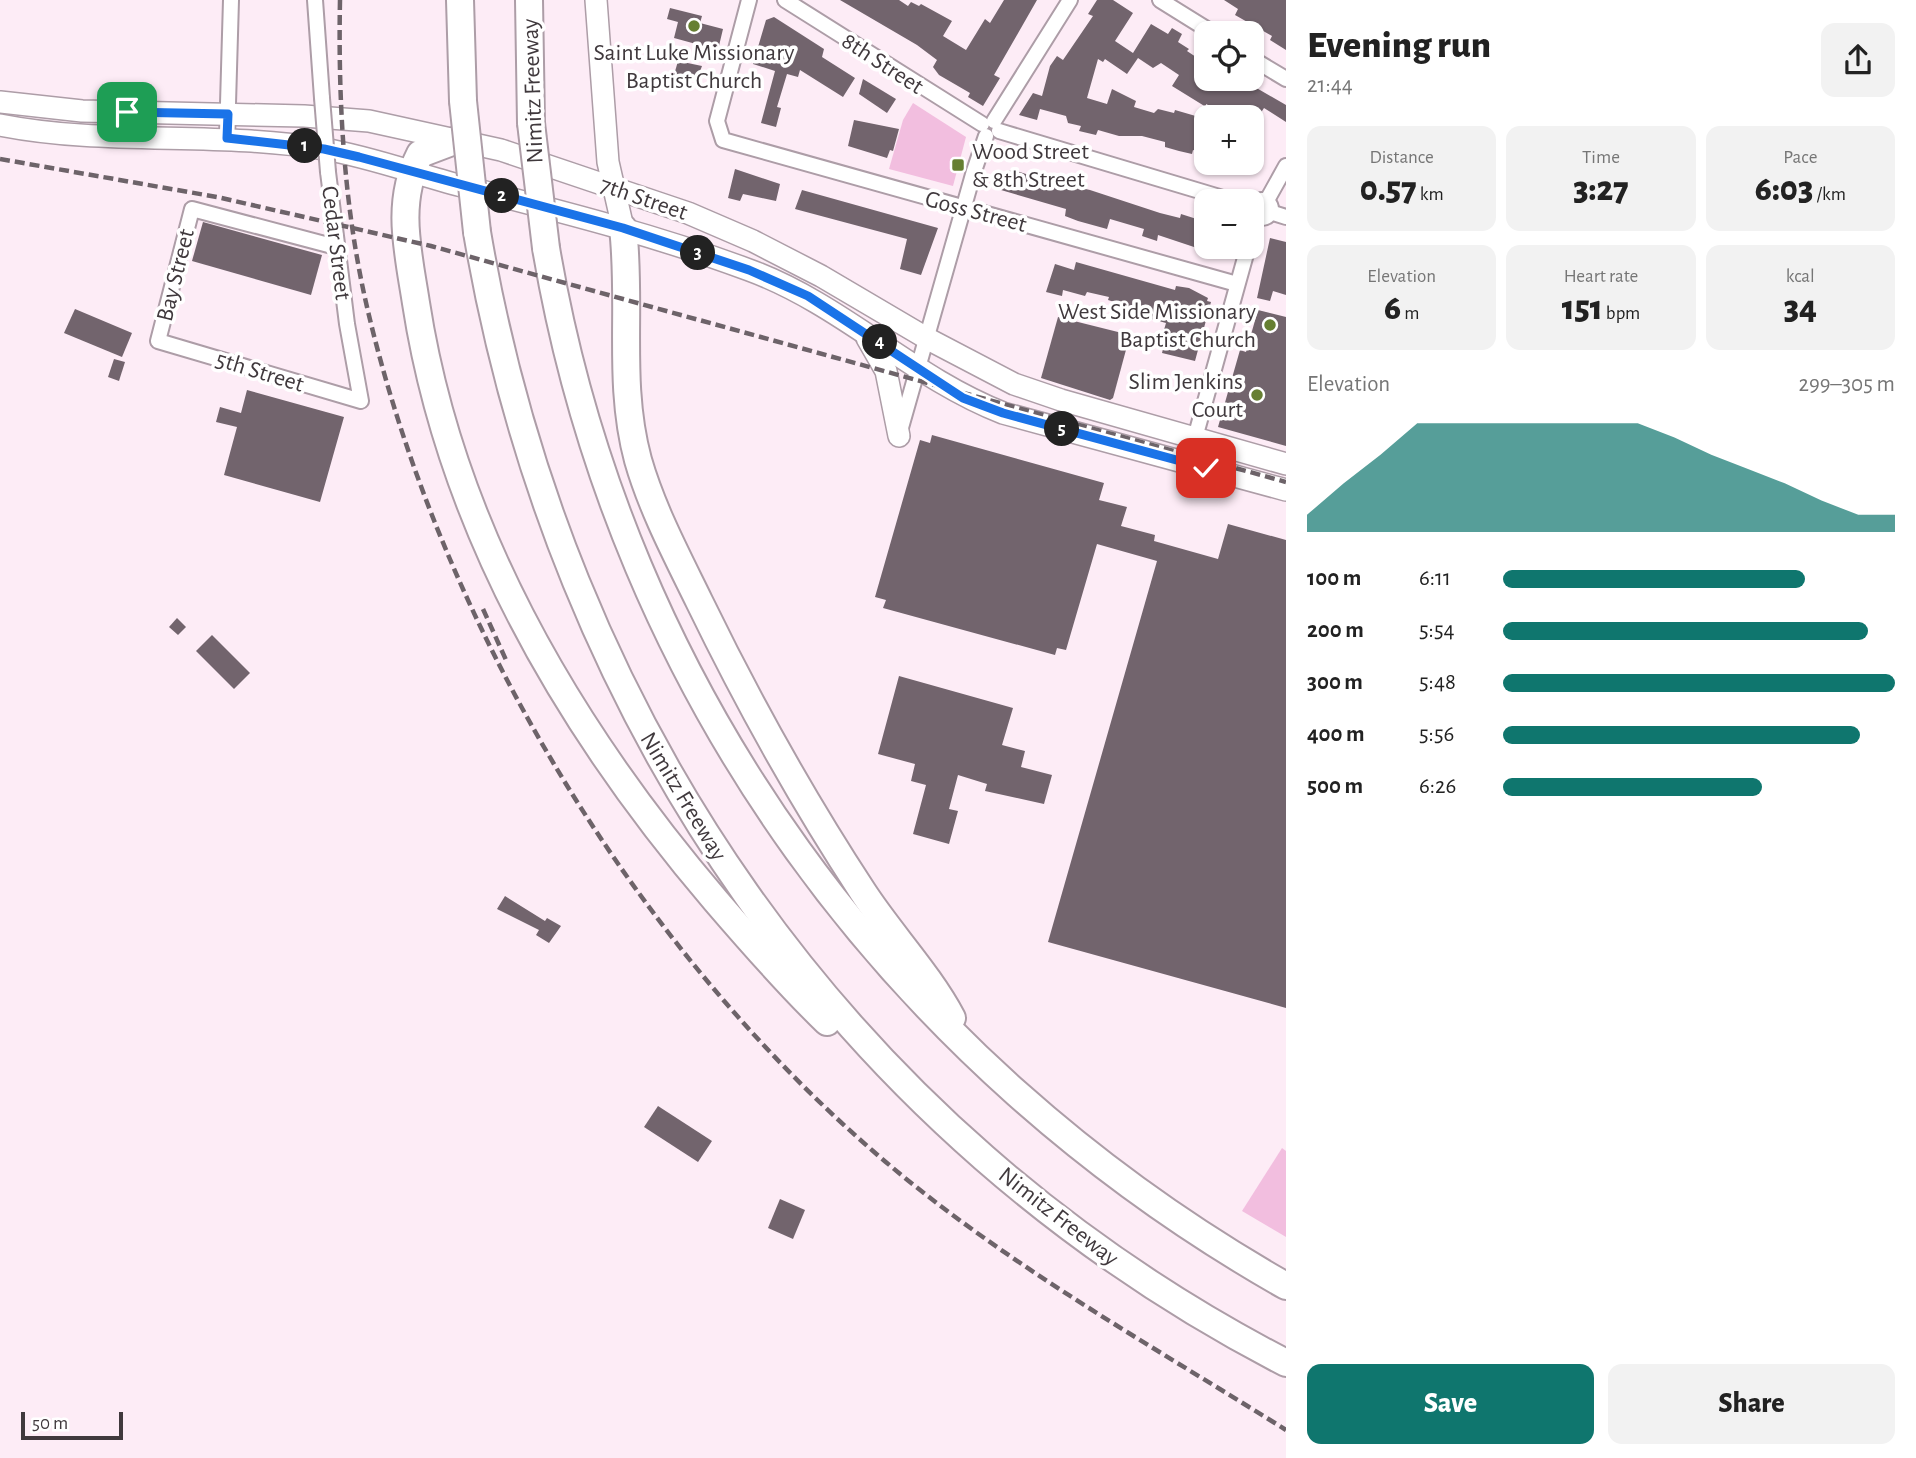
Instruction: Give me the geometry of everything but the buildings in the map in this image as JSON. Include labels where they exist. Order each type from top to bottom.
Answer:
[{"type":"highway","name":"Nimitz Freeway","points":[[460,0],[463,101],[477,232],[500,351],[532,466],[576,588],[635,714],[705,834],[779,939],[842,1015],[938,1115],[1013,1181],[1107,1254],[1190,1308],[1286,1363]]},
{"type":"highway","name":"Nimitz Freeway","points":[[529,0],[531,124],[546,248],[568,358],[602,472],[636,565],[686,672],[771,811],[828,891],[917,998],[972,1053],[1114,1174],[1167,1213],[1286,1286]]},
{"type":"highway","points":[[457,140],[420,154],[410,172],[403,216],[422,337],[432,384],[478,523],[541,657],[588,734],[634,799],[748,938],[835,1029],[938,1115]]},
{"type":"highway","points":[[623,228],[626,253],[624,364],[628,412],[638,461],[655,507],[741,686],[797,786],[879,916],[944,1003],[972,1053]]},
{"type":"main road","points":[[596,0],[611,186],[623,228]]},
{"type":"main road","name":"7th Street","points":[[0,102],[82,111],[369,121],[501,150],[688,213],[753,241],[1014,384],[1286,464]]},
{"type":"main road","name":"7th Street","points":[[0,125],[92,136],[227,138],[324,149],[623,228],[774,280],[808,296],[963,398],[1003,413],[1286,491]]},
{"type":"main road","points":[[859,328],[886,371],[899,436]]},
{"type":"street","points":[[227,138],[231,0]]},
{"type":"street","name":"Cedar Street","points":[[315,0],[336,247],[361,401]]},
{"type":"street","name":"Goss Street","points":[[748,0],[717,121],[719,135],[730,144],[1237,284]]},
{"type":"street","name":"8th Street","points":[[785,0],[990,128],[1194,189]]},
{"type":"street","points":[[899,436],[963,208],[990,128],[1070,0]]},
{"type":"street","points":[[1160,0],[1194,21]]},
{"type":"street","points":[[1264,66],[1286,79]]},
{"type":"street","points":[[1264,202],[1286,166]]},
{"type":"street","name":"Bay Street","points":[[158,341],[192,209],[336,247]]},
{"type":"street","points":[[1264,210],[1286,217]]},
{"type":"street","points":[[1188,463],[1244,259]]},
{"type":"street","name":"5th Street","points":[[158,341],[361,401]]},
{"type":"shaded area","points":[[913,103],[966,137],[953,186],[889,169],[903,120]]},
{"type":"shaded area","points":[[1282,1148],[1286,1151],[1286,1237],[1242,1211]]},
{"type":"railway","points":[[340,0],[344,155],[353,232],[367,307],[400,425],[443,542],[495,656],[556,767],[625,874],[701,974],[784,1067],[873,1151],[921,1191],[1022,1264],[1286,1430]]},
{"type":"railway","points":[[0,159],[217,197],[431,246],[1286,482]]},
{"type":"railway","points":[[483,609],[506,660]]},
{"type":"place","name":"Saint Luke Missionary Baptist Church","points":[[694,26]]},
{"type":"place","name":"Wood Street & 8th Street","points":[[958,165]]},
{"type":"place","name":"West Side Missionary Baptist Church","points":[[1270,325]]},
{"type":"place","name":"Slim Jenkins Court","points":[[1257,395]]},
{"type":"route","points":[[127,112],[228,114],[227,138],[341,152],[623,228],[749,270],[808,296],[873,336],[963,398],[1003,413],[1206,468]]}]
